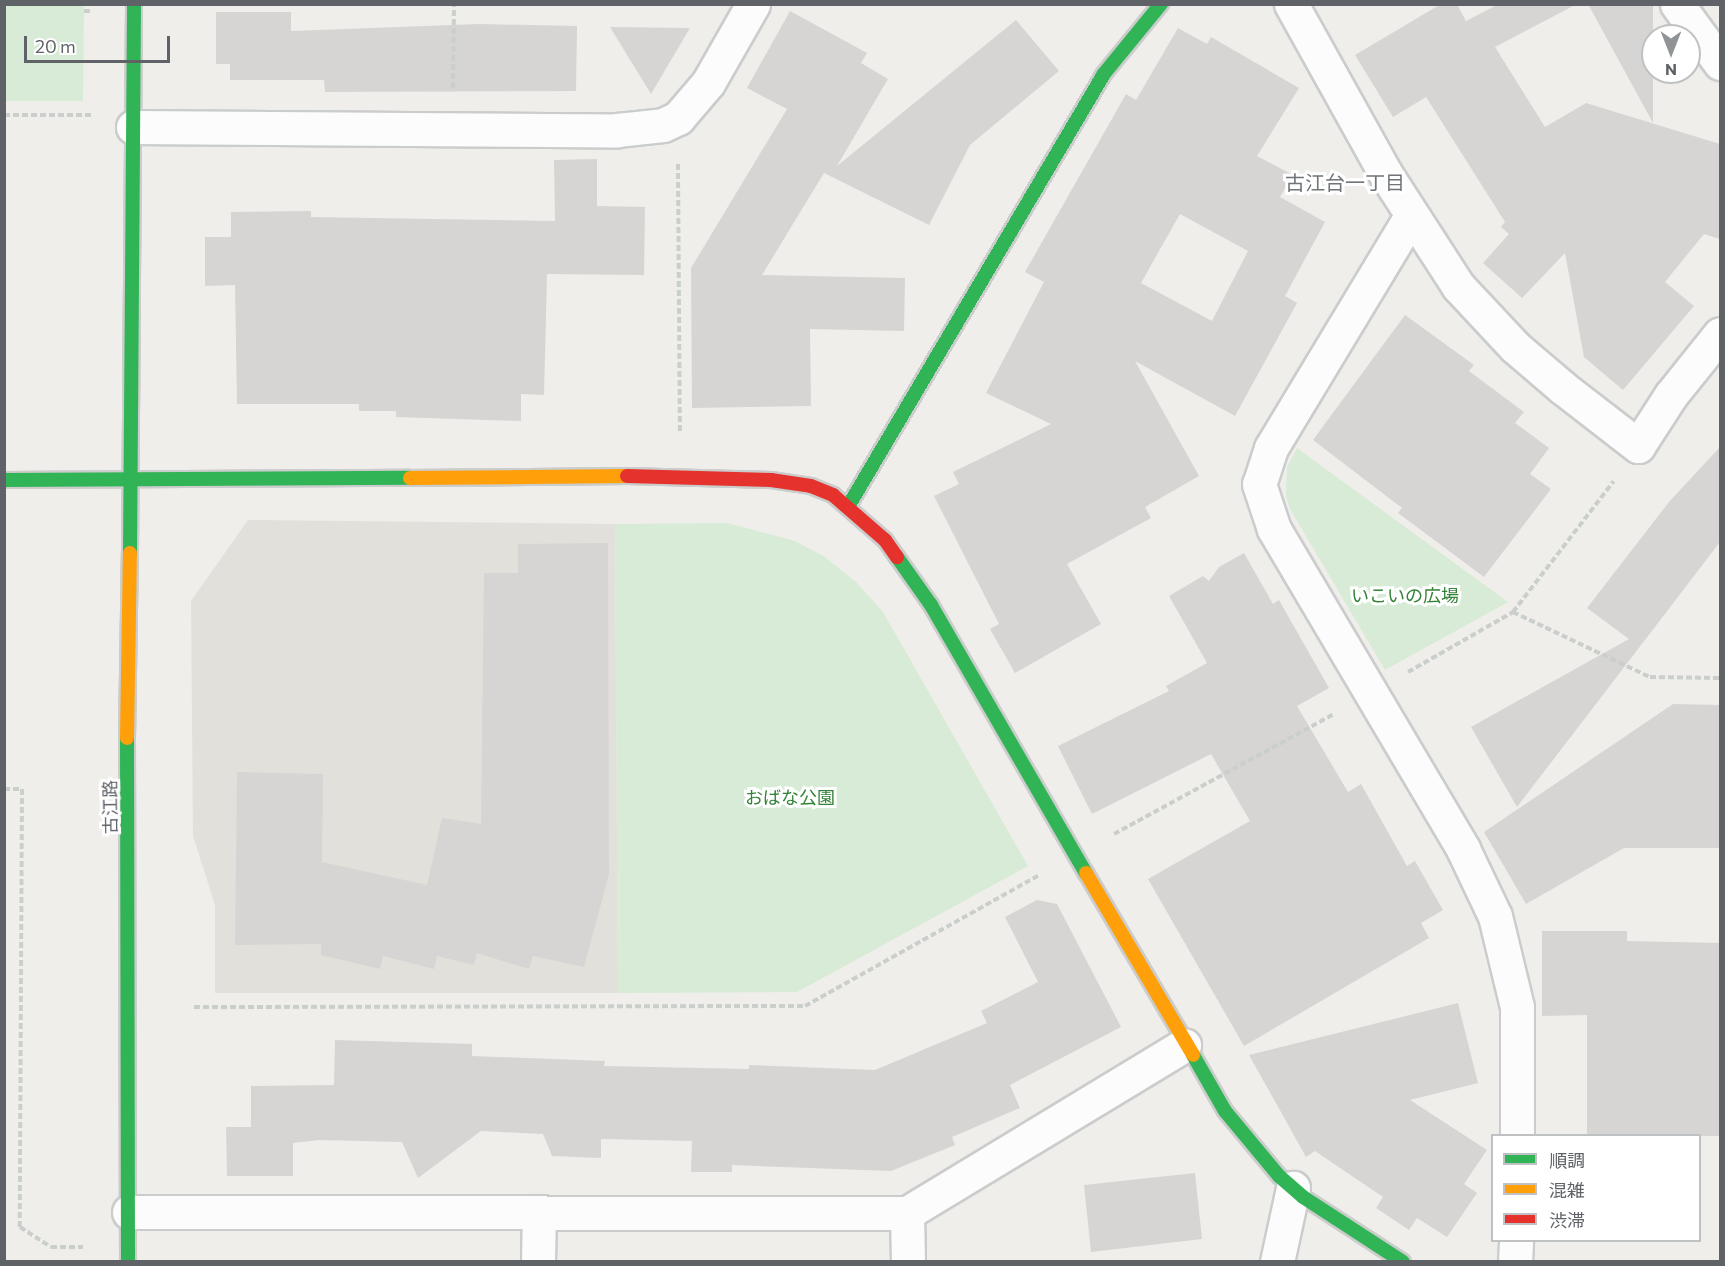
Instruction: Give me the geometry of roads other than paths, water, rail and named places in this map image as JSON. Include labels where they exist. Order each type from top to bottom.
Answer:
[{"type":"street","name":"古江路","points":[[128,1262],[127,722],[134,4]]},
{"type":"street","points":[[133,127],[617,130],[663,126],[678,118],[708,83],[753,4]]},
{"type":"street","points":[[849,506],[1103,75],[1161,4]]},
{"type":"street","points":[[1291,4],[1411,216],[1458,286],[1491,323],[1563,388],[1638,446],[1671,395],[1720,334]]},
{"type":"street","points":[[1677,4],[1720,63]]},
{"type":"street","points":[[1411,216],[1271,448],[1259,484],[1274,529],[1463,849],[1495,916],[1517,1007],[1517,1134]]},
{"type":"street","points":[[4,480],[681,476],[811,486],[849,506],[885,540],[931,605],[1184,1046],[1225,1111],[1293,1188],[1324,1213],[1403,1262]]},
{"type":"street","points":[[129,1212],[907,1213],[1184,1046]]},
{"type":"street","points":[[1277,1262],[1293,1188]]},
{"type":"street","points":[[538,1262],[539,1212]]},
{"type":"street","points":[[907,1213],[908,1262]]},
{"type":"street","points":[[1515,1262],[1516,1242]]},
{"type":"district","name":"古江台一丁目","points":[[1345,182]]},
{"type":"park label","name":"いこいの広場","points":[[1405,595]]},
{"type":"park label","name":"おばな公園","points":[[790,797]]}]
